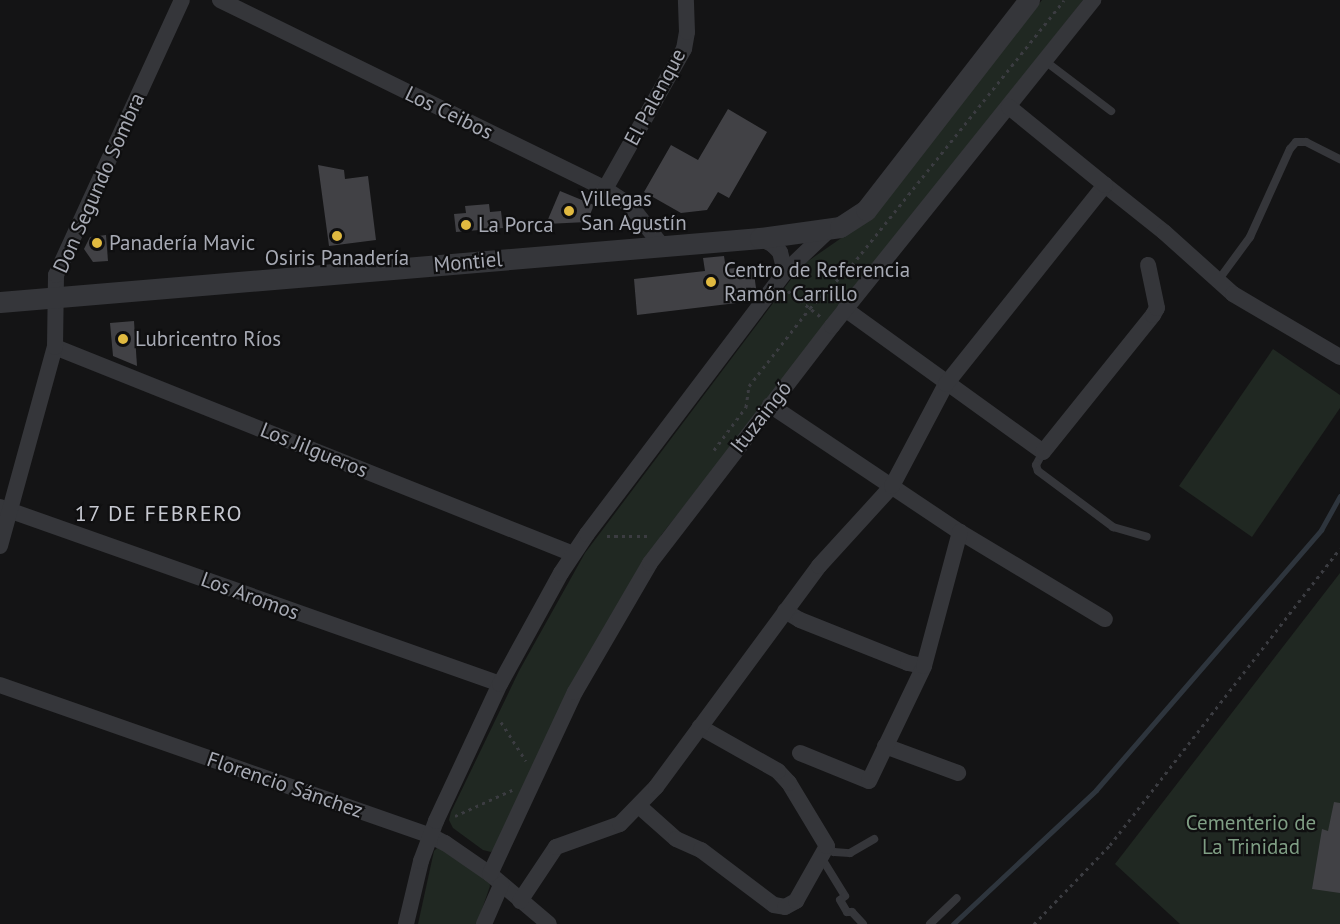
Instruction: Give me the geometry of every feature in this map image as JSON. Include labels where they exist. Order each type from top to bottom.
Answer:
[{"type":"street","name":"Don Segundo Sombra","points":[[0,546],[5,509],[55,347],[54,297],[56,275],[60,263],[182,0]]},
{"type":"street","name":"Los Ceibos","points":[[220,0],[605,189],[630,205],[662,246]]},
{"type":"street","name":"El Palenque","points":[[605,189],[684,49],[687,32],[686,0]]},
{"type":"street","name":"Ituzaingó","points":[[484,924],[495,879],[575,692],[625,602],[675,527],[845,309],[1093,0]]},
{"type":"street","points":[[406,924],[421,861],[431,836],[500,684],[573,554],[780,278],[829,230],[848,224],[866,210],[1024,2]]},
{"type":"street","points":[[1009,107],[1164,232],[1217,282],[1233,294],[1340,357]]},
{"type":"street","points":[[520,901],[556,847],[610,830],[640,807],[819,566],[892,486],[946,384],[1105,185]]},
{"type":"street","name":"Montiel","points":[[0,302],[760,238],[829,230]]},
{"type":"street","points":[[760,238],[773,244],[780,252],[780,278]]},
{"type":"street","points":[[845,309],[1043,452],[1157,308],[1148,265]]},
{"type":"street","name":"Los Jilgueros","points":[[55,347],[573,554]]},
{"type":"street","points":[[770,405],[960,532],[1105,619]]},
{"type":"street","name":"Los Aromos","points":[[5,509],[500,684]]},
{"type":"street","points":[[800,753],[869,781],[924,666],[960,532]]},
{"type":"street","points":[[785,611],[800,620],[908,663],[924,666]]},
{"type":"street","name":"Florencio Sánchez","points":[[0,685],[431,836],[445,843],[495,879],[549,924]]},
{"type":"street","points":[[640,807],[676,839],[701,850],[780,907],[791,906],[796,901],[824,852],[783,775],[700,727]]},
{"type":"street","points":[[885,746],[958,773]]},
{"type":"lane","points":[[1045,61],[1111,111]]},
{"type":"lane","points":[[1217,282],[1250,237],[1290,149],[1296,142],[1306,142],[1340,159]]},
{"type":"lane","points":[[1043,452],[1036,465],[1038,471],[1113,527],[1147,537]]},
{"type":"lane","points":[[863,924],[852,912],[847,912],[840,900],[845,896],[824,852],[850,853],[874,839]]},
{"type":"lane","points":[[930,924],[957,898]]},
{"type":"path","points":[[780,278],[792,293],[832,326]]},
{"type":"path","points":[[607,536],[651,536]]},
{"type":"path","points":[[1034,924],[1110,845],[1340,549]]},
{"type":"path","points":[[500,721],[526,761]]},
{"type":"green space","points":[[1042,0],[1083,0],[662,534],[494,849],[491,852],[483,850],[453,828],[449,820],[451,812],[519,671],[585,553],[801,266],[873,216]]},
{"type":"green space","points":[[1273,349],[1340,395],[1340,408],[1252,537],[1179,486]]},
{"type":"green space","name":"Cementerio de La Trinidad","points":[[1340,573],[1340,924],[1180,924],[1115,864]]},
{"type":"green space","points":[[439,846],[489,880],[490,886],[477,924],[418,924],[434,851]]},
{"type":"building","points":[[728,109],[767,132],[729,198],[718,192],[707,210],[681,213],[644,192],[671,145],[698,160]]},
{"type":"building","points":[[318,165],[344,170],[345,179],[368,176],[376,240],[329,246]]},
{"type":"building","points":[[560,191],[594,205],[587,222],[546,224]]},
{"type":"building","points":[[489,204],[490,212],[501,211],[503,228],[456,232],[454,214],[466,213],[465,206]]},
{"type":"building","name":"Panadería Mavic","points":[[106,235],[108,261],[93,262],[84,249],[90,237]]},
{"type":"building","name":"Centro de Referencia Ramón Carrillo","points":[[724,256],[726,269],[753,266],[756,288],[745,302],[637,315],[634,279],[705,271],[703,258]]},
{"type":"building","name":"Lubricentro Ríos","points":[[134,321],[137,366],[113,356],[110,323]]},
{"type":"building","points":[[1334,802],[1340,803],[1340,893],[1312,889],[1322,829],[1328,831]]},
{"type":"waterway","points":[[953,924],[1096,790],[1321,530],[1340,496]]},
{"type":"place","name":"Villegas San Agustín","points":[[569,211]]},
{"type":"place","name":"La Porca","points":[[466,225]]},
{"type":"place","name":"Osiris Panadería","points":[[337,236]]},
{"type":"place","name":"Panadería Mavic","points":[[97,243]]},
{"type":"place","name":"Centro de Referencia Ramón Carrillo","points":[[711,282]]},
{"type":"place","name":"Lubricentro Ríos","points":[[123,339]]},
{"type":"district","name":"17 DE FEBRERO","points":[[159,514]]}]
